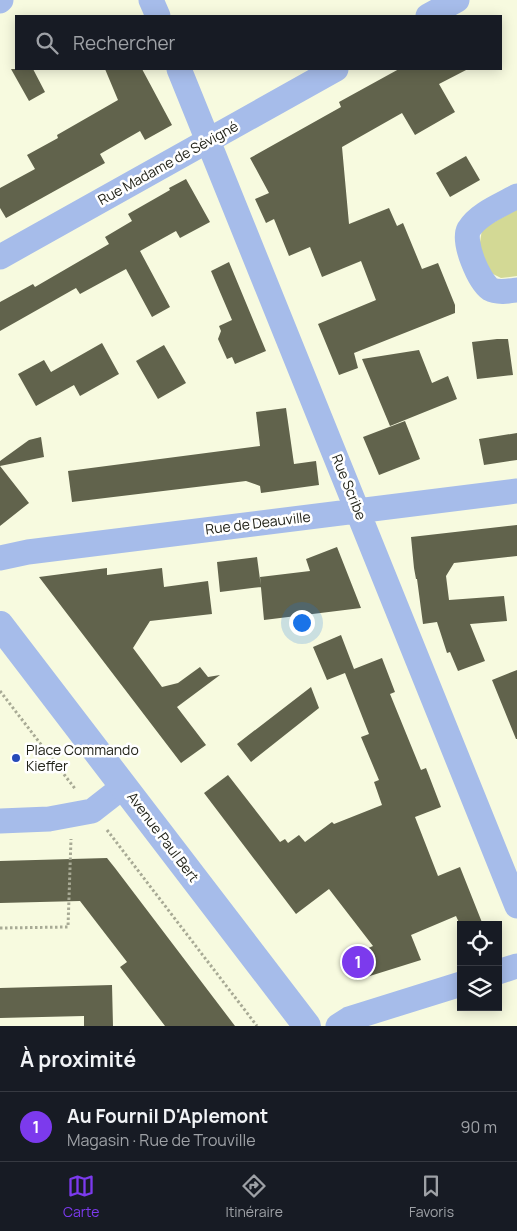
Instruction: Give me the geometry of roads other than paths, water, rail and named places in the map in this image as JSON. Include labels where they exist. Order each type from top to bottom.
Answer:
[{"type":"street","points":[[151,0],[158,15]]},
{"type":"street","points":[[430,15],[457,0]]},
{"type":"street","name":"Rue Scribe","points":[[178,70],[517,906]]},
{"type":"street","name":"Rue Madame de Sévigné","points":[[0,257],[334,70]]},
{"type":"street","points":[[517,196],[480,218],[468,230],[468,248],[482,280],[491,289],[509,292],[517,290]]},
{"type":"street","name":"Rue de Deauville","points":[[0,558],[28,552],[517,491]]},
{"type":"street","name":"Avenue Paul Bert","points":[[0,624],[307,1026]]},
{"type":"street","points":[[0,821],[49,819],[82,813],[124,786]]},
{"type":"street","points":[[502,971],[517,966]]},
{"type":"street","points":[[338,1026],[349,1019],[457,985]]},
{"type":"place","name":"Place Commando Kieffer","points":[[16,758]]},
{"type":"place","name":"Au Fournil D'Aplemont","points":[[358,962]]}]
